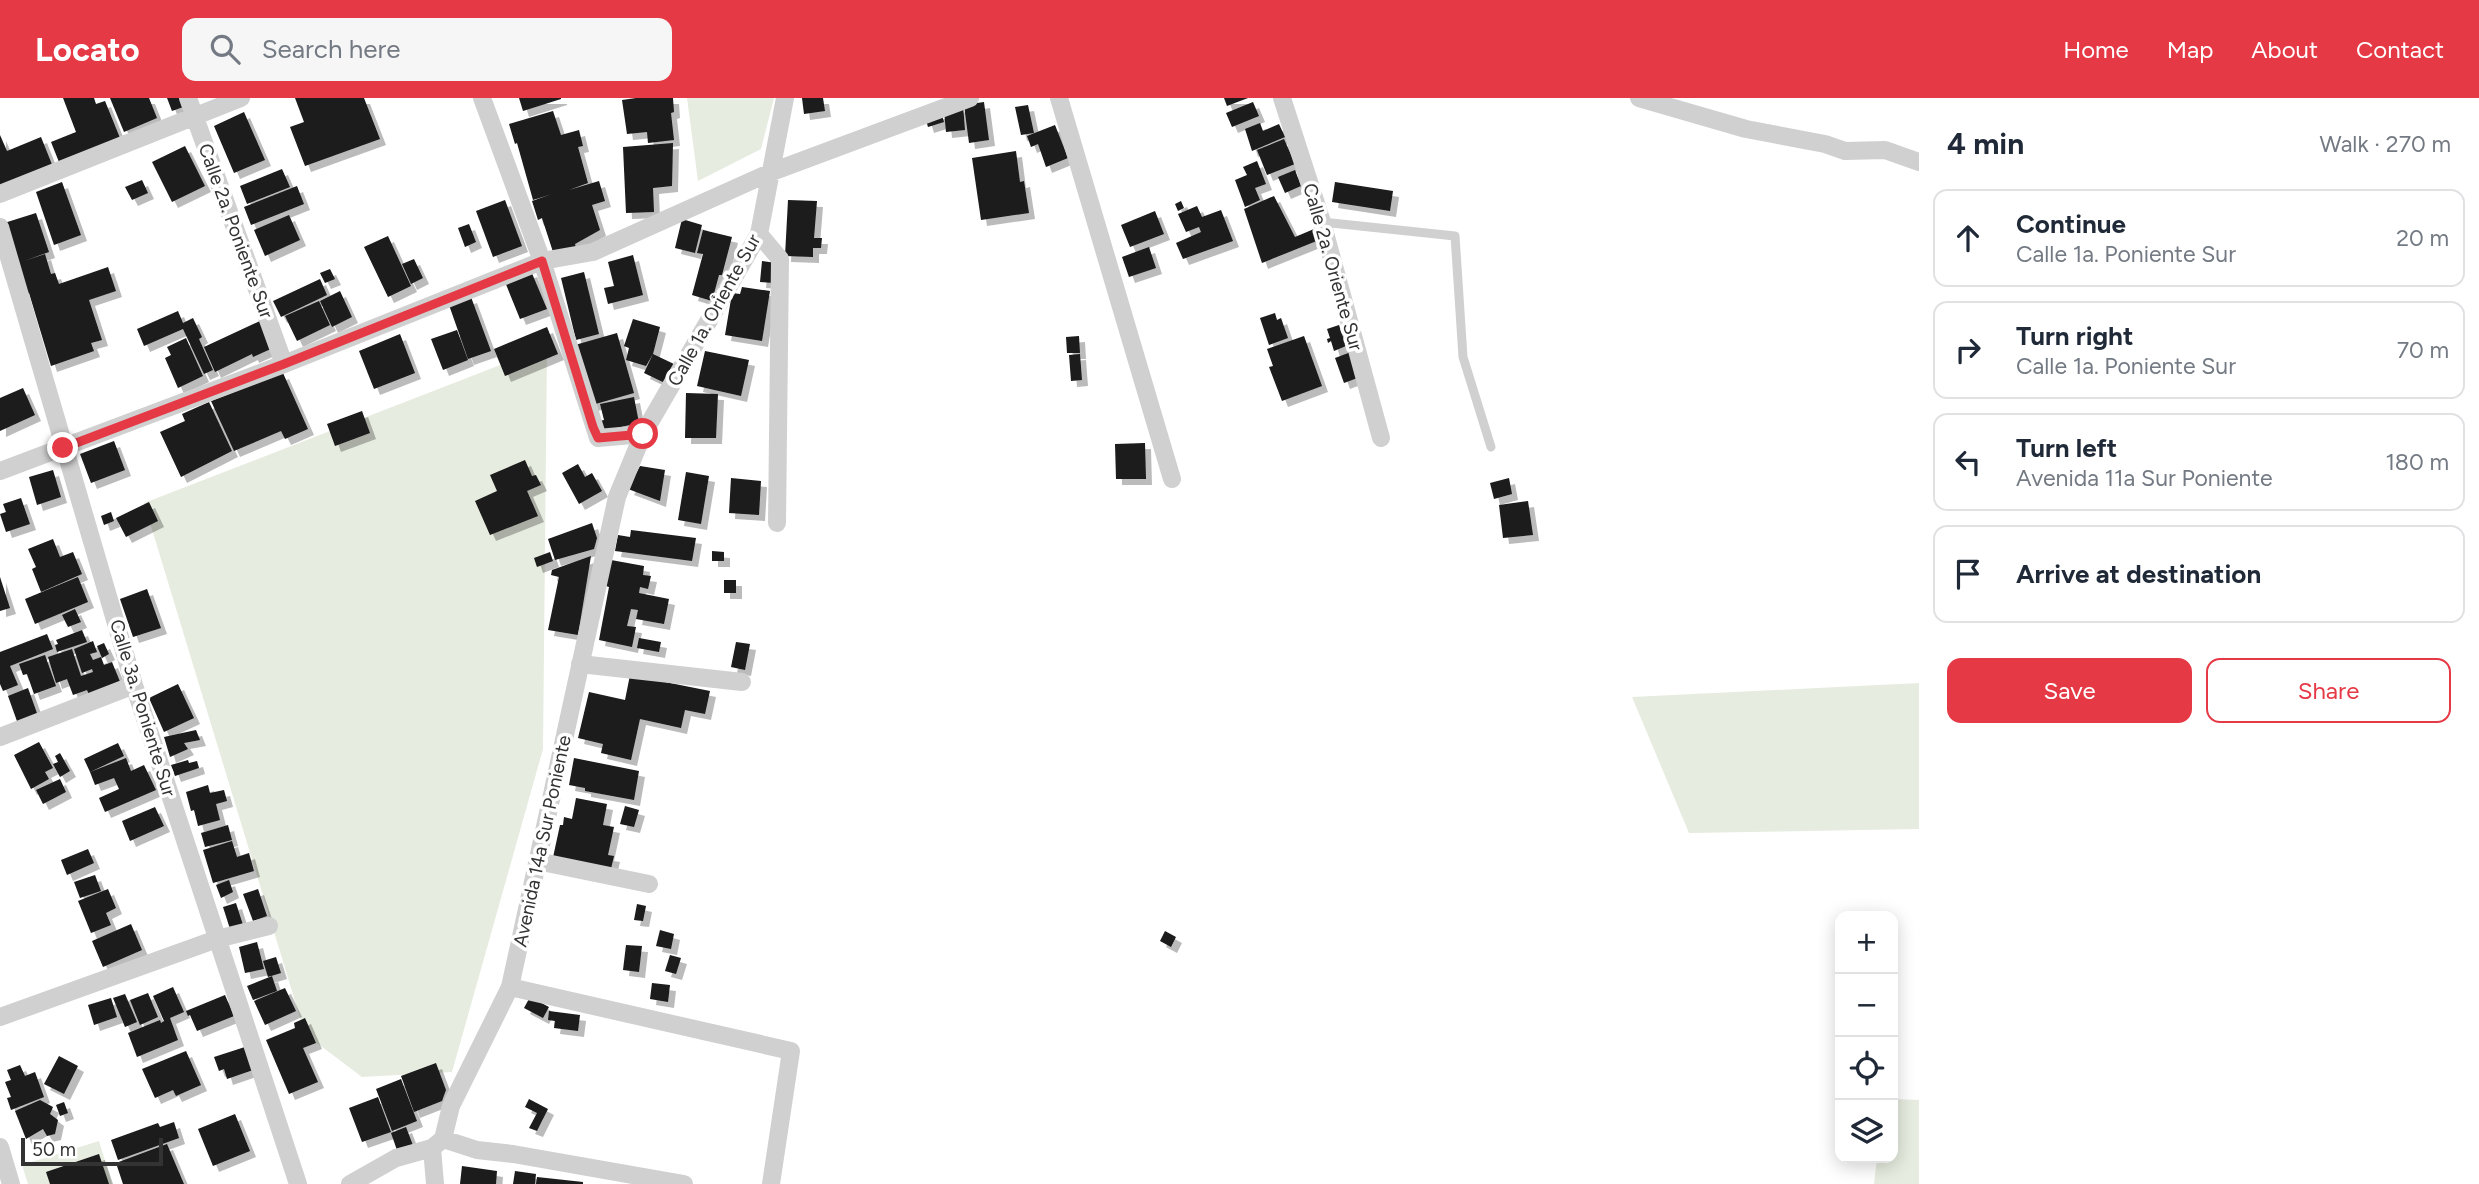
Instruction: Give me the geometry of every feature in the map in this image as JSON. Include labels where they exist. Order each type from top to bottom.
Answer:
[{"type":"street","name":"Calle 2a. Poniente Sur","points":[[188,98],[284,364]]},
{"type":"street","points":[[0,194],[241,98]]},
{"type":"street","points":[[482,98],[542,261],[598,438],[643,434]]},
{"type":"street","name":"Calle 1a. Oriente Sur","points":[[643,434],[759,234],[785,98]]},
{"type":"street","points":[[0,471],[284,364],[542,261],[593,252],[769,173],[970,98]]},
{"type":"street","points":[[1059,98],[1172,480]]},
{"type":"street","name":"Calle 2a. Oriente Sur","points":[[1282,98],[1322,222],[1381,438]]},
{"type":"street","points":[[1639,98],[1746,129],[1844,150],[1885,150],[1919,162]]},
{"type":"street","name":"Calle 3a. Poniente Sur","points":[[0,227],[134,685],[299,1184]]},
{"type":"street","points":[[759,234],[780,259],[777,523]]},
{"type":"street","name":"Avenida 14a Sur Poniente","points":[[435,1184],[438,1144],[451,1106],[510,987],[617,497],[643,434]]},
{"type":"street","points":[[580,664],[742,682]]},
{"type":"street","points":[[0,737],[134,685]]},
{"type":"street","points":[[537,861],[649,884]]},
{"type":"street","points":[[0,1017],[217,939],[269,926]]},
{"type":"street","points":[[510,987],[791,1051],[771,1184]]},
{"type":"street","points":[[350,1184],[396,1158],[438,1144],[513,1154],[684,1184]]},
{"type":"street","points":[[0,1147],[11,1184]]},
{"type":"lane","points":[[1322,222],[1455,236],[1463,357],[1491,447]]},
{"type":"shaded area","points":[[687,98],[774,98],[761,149],[698,181]]},
{"type":"shaded area","points":[[547,347],[543,749],[452,1072],[362,1077],[305,1034],[144,503]]},
{"type":"shaded area","points":[[1919,683],[1919,829],[1689,833],[1632,697]]},
{"type":"shaded area","points":[[1898,1099],[1919,1100],[1919,1184],[1874,1184],[1876,1163],[1898,1163]]},
{"type":"shaded area","points":[[99,1141],[112,1184],[28,1184],[22,1165]]},
{"type":"building","points":[[63,98],[94,98],[96,104],[105,101],[120,138],[59,162],[51,142],[76,132]]},
{"type":"building","points":[[110,98],[149,98],[157,118],[124,132]]},
{"type":"building","points":[[167,98],[183,98],[186,106],[172,111]]},
{"type":"building","points":[[295,98],[364,98],[380,139],[305,166],[290,127],[304,122]]},
{"type":"building","points":[[519,98],[561,98],[561,99],[523,111]]},
{"type":"building","points":[[673,98],[674,112],[671,113],[674,140],[648,143],[647,132],[627,134],[622,100]]},
{"type":"building","points":[[802,98],[823,98],[825,111],[804,114]]},
{"type":"building","points":[[1224,98],[1248,98],[1227,106]]},
{"type":"building","points":[[984,102],[989,140],[969,143],[964,105]]},
{"type":"building","points":[[1253,102],[1259,116],[1232,127],[1226,113]]},
{"type":"building","points":[[963,105],[965,130],[946,132],[944,111]]},
{"type":"building","points":[[1028,105],[1034,133],[1021,135],[1015,107]]},
{"type":"building","points":[[553,111],[561,135],[579,130],[583,146],[578,147],[588,183],[569,190],[599,181],[605,201],[592,205],[600,230],[575,244],[576,248],[554,255],[542,218],[538,220],[532,201],[552,194],[533,200],[509,124]]},
{"type":"building","points":[[244,112],[265,160],[234,173],[214,126]]},
{"type":"building","points":[[941,112],[944,122],[928,127],[925,117]]},
{"type":"building","points":[[1260,123],[1263,131],[1279,124],[1285,137],[1252,151],[1245,129]]},
{"type":"building","points":[[1055,125],[1068,158],[1046,167],[1038,144],[1031,147],[1027,136]]},
{"type":"building","points":[[0,135],[7,151],[41,137],[53,167],[0,190]]},
{"type":"building","points":[[1284,139],[1295,164],[1267,175],[1257,150]]},
{"type":"building","points":[[673,143],[672,186],[653,188],[654,212],[626,213],[623,147]]},
{"type":"building","points":[[185,146],[205,186],[172,202],[152,162]]},
{"type":"building","points":[[1016,151],[1020,182],[1024,181],[1029,213],[981,220],[972,158]]},
{"type":"building","points":[[1257,161],[1266,184],[1255,188],[1260,200],[1245,207],[1235,180],[1247,175],[1243,167]]},
{"type":"building","points":[[282,169],[290,187],[247,204],[240,186]]},
{"type":"building","points":[[1295,170],[1301,186],[1285,193],[1278,177]]},
{"type":"building","points":[[142,180],[148,193],[132,200],[125,187]]},
{"type":"building","points":[[62,182],[81,235],[54,245],[36,192]]},
{"type":"building","points":[[1335,182],[1393,191],[1390,211],[1332,202]]},
{"type":"building","points":[[297,186],[304,204],[251,225],[244,207]]},
{"type":"building","points":[[1274,196],[1295,237],[1314,229],[1319,240],[1262,263],[1244,209]]},
{"type":"building","points":[[505,200],[522,246],[493,257],[476,211]]},
{"type":"building","points":[[788,200],[817,201],[814,238],[822,238],[821,248],[813,248],[813,257],[785,256]]},
{"type":"building","points":[[1181,201],[1184,208],[1178,211],[1175,204]]},
{"type":"building","points":[[1197,206],[1202,217],[1221,210],[1233,241],[1183,259],[1176,243],[1201,232],[1199,227],[1186,232],[1178,214]]},
{"type":"building","points":[[1155,211],[1164,234],[1130,247],[1121,225]]},
{"type":"building","points":[[36,213],[49,252],[24,261],[45,254],[51,274],[55,273],[59,284],[108,267],[116,291],[89,300],[102,340],[91,343],[94,351],[51,366],[29,293],[26,294],[1,224]]},
{"type":"building","points":[[289,215],[300,240],[265,256],[254,230]]},
{"type":"building","points":[[682,219],[702,225],[695,253],[675,248]]},
{"type":"building","points":[[469,224],[476,242],[465,247],[458,228]]},
{"type":"building","points":[[703,230],[732,237],[712,301],[692,295],[703,254],[697,253]]},
{"type":"building","points":[[388,236],[411,286],[388,297],[364,247]]},
{"type":"building","points":[[1149,247],[1156,268],[1129,277],[1122,257]]},
{"type":"building","points":[[633,255],[643,295],[608,304],[604,288],[614,286],[608,262]]},
{"type":"building","points":[[414,259],[423,278],[411,284],[402,264]]},
{"type":"building","points":[[762,261],[776,263],[774,283],[760,282]]},
{"type":"building","points":[[330,269],[335,279],[325,283],[320,273]]},
{"type":"building","points":[[531,271],[547,309],[520,319],[505,282]]},
{"type":"building","points":[[584,272],[599,334],[576,340],[561,278]]},
{"type":"building","points":[[320,279],[327,295],[281,317],[273,301]]},
{"type":"building","points":[[742,287],[770,291],[762,341],[725,335],[732,293],[740,294]]},
{"type":"building","points":[[340,291],[352,317],[332,327],[320,301]]},
{"type":"building","points":[[471,297],[491,351],[468,359],[449,305]]},
{"type":"building","points":[[319,301],[330,325],[297,341],[285,316]]},
{"type":"building","points":[[178,311],[183,323],[193,318],[213,370],[204,374],[183,329],[144,346],[137,329]]},
{"type":"building","points":[[1275,313],[1277,320],[1281,318],[1288,338],[1269,345],[1260,318]]},
{"type":"building","points":[[633,319],[660,327],[653,354],[646,366],[626,360],[629,348],[624,346]]},
{"type":"building","points":[[260,321],[273,348],[253,357],[252,354],[215,372],[204,347]]},
{"type":"building","points":[[1339,325],[1346,346],[1334,351],[1331,341],[1328,343],[1327,339],[1330,338],[1327,329]]},
{"type":"building","points":[[547,327],[558,354],[505,376],[494,349]]},
{"type":"building","points":[[457,330],[468,360],[443,370],[431,339]]},
{"type":"building","points":[[617,333],[634,393],[592,405],[575,345]]},
{"type":"building","points":[[400,334],[415,373],[374,389],[359,351]]},
{"type":"building","points":[[1079,336],[1080,353],[1067,353],[1066,337]]},
{"type":"building","points":[[1304,336],[1322,386],[1282,401],[1269,367],[1273,366],[1267,349]]},
{"type":"building","points":[[186,338],[203,376],[178,388],[165,358],[171,355],[167,347]]},
{"type":"building","points":[[705,351],[749,360],[741,396],[697,386]]},
{"type":"building","points":[[1351,352],[1360,377],[1344,383],[1335,358]]},
{"type":"building","points":[[653,354],[676,365],[667,384],[644,373]]},
{"type":"building","points":[[1080,354],[1082,380],[1071,381],[1069,355]]},
{"type":"building","points":[[283,373],[308,429],[285,439],[281,431],[234,451],[211,401]]},
{"type":"building","points":[[23,388],[35,415],[0,431],[0,398]]},
{"type":"building","points":[[686,393],[718,394],[716,438],[685,438]]},
{"type":"building","points":[[634,397],[639,423],[598,432],[595,422],[604,420],[600,404]]},
{"type":"building","points":[[209,402],[232,451],[181,477],[160,432],[185,421],[182,414]]},
{"type":"building","points":[[362,411],[370,433],[335,446],[327,424]]},
{"type":"building","points":[[114,441],[125,470],[91,483],[80,454]]},
{"type":"building","points":[[1145,443],[1146,479],[1116,479],[1115,444]]},
{"type":"building","points":[[525,460],[532,476],[536,475],[541,485],[527,491],[538,516],[490,535],[475,501],[497,491],[490,475]]},
{"type":"building","points":[[578,464],[585,477],[592,473],[602,491],[579,504],[562,473]]},
{"type":"building","points":[[640,466],[665,470],[660,501],[628,489]]},
{"type":"building","points":[[53,470],[61,497],[37,505],[29,477]]},
{"type":"building","points":[[686,472],[709,476],[701,524],[678,520]]},
{"type":"building","points":[[731,478],[761,481],[759,515],[729,513]]},
{"type":"building","points":[[1509,478],[1512,494],[1494,499],[1490,483]]},
{"type":"building","points":[[21,498],[30,524],[6,532],[0,514],[6,512],[3,504]]},
{"type":"building","points":[[1528,501],[1533,535],[1503,538],[1499,505]]},
{"type":"building","points":[[149,502],[158,521],[126,537],[116,518]]},
{"type":"building","points":[[111,512],[114,521],[104,525],[101,516]]},
{"type":"building","points":[[592,523],[597,538],[594,549],[555,560],[548,539]]},
{"type":"building","points":[[631,530],[696,538],[692,561],[615,551],[618,535],[630,537]]},
{"type":"building","points":[[53,539],[60,557],[73,552],[82,574],[41,592],[32,569],[36,567],[28,549]]},
{"type":"building","points":[[712,551],[724,552],[724,561],[712,561]]},
{"type":"building","points":[[550,552],[553,561],[537,567],[534,558]]},
{"type":"building","points":[[591,556],[578,635],[548,630],[559,577],[551,575],[552,570]]},
{"type":"building","points":[[611,560],[644,566],[643,575],[651,576],[648,589],[640,587],[639,593],[669,599],[664,624],[636,619],[638,610],[631,609],[627,626],[636,627],[632,647],[599,640]]},
{"type":"building","points":[[0,577],[10,608],[0,611]]},
{"type":"building","points":[[78,577],[88,602],[35,624],[25,599]]},
{"type":"building","points":[[724,580],[736,580],[736,593],[724,593]]},
{"type":"building","points":[[147,589],[161,628],[133,637],[120,599]]},
{"type":"building","points":[[75,609],[81,622],[68,627],[62,615]]},
{"type":"building","points":[[82,630],[87,642],[57,652],[56,640]]},
{"type":"building","points":[[47,634],[53,649],[10,666],[18,685],[3,691],[0,684],[0,652]]},
{"type":"building","points":[[639,638],[661,642],[659,652],[637,648]]},
{"type":"building","points":[[93,641],[97,652],[90,654],[93,660],[101,657],[104,665],[112,662],[121,684],[90,697],[87,690],[73,695],[67,679],[56,683],[48,657],[72,649],[81,676],[93,672],[92,669],[82,673],[74,649]]},
{"type":"building","points":[[736,642],[750,644],[745,670],[731,667]]},
{"type":"building","points":[[104,643],[109,654],[102,658],[97,646]]},
{"type":"building","points":[[45,655],[56,686],[34,694],[27,674],[23,675],[19,664]]},
{"type":"building","points":[[630,675],[710,691],[705,714],[685,710],[681,728],[640,719],[631,760],[601,753],[603,744],[578,738],[589,692],[625,700]]},
{"type":"building","points":[[178,684],[194,718],[164,732],[149,698]]},
{"type":"building","points":[[28,688],[38,716],[18,724],[8,696]]},
{"type":"building","points":[[196,730],[200,740],[184,743],[188,749],[170,757],[164,737]]},
{"type":"building","points":[[39,742],[53,768],[45,772],[49,779],[31,789],[14,755]]},
{"type":"building","points":[[118,743],[124,756],[90,772],[84,759]]},
{"type":"building","points":[[60,753],[70,771],[60,777],[53,764],[58,762],[55,756]]},
{"type":"building","points":[[126,758],[131,771],[144,765],[156,790],[105,812],[99,798],[119,789],[114,778],[95,785],[90,772]]},
{"type":"building","points":[[574,758],[639,771],[634,800],[585,791],[585,788],[569,785]]},
{"type":"building","points":[[188,760],[189,763],[197,761],[199,768],[175,776],[171,765]]},
{"type":"building","points":[[60,779],[66,792],[43,804],[36,790]]},
{"type":"building","points":[[208,785],[210,793],[224,790],[227,801],[216,804],[220,820],[198,826],[186,792]]},
{"type":"building","points":[[576,798],[607,804],[603,825],[614,827],[608,855],[614,856],[610,873],[552,862],[560,825],[563,825],[564,817],[572,819]]},
{"type":"building","points":[[625,806],[639,810],[634,827],[620,824]]},
{"type":"building","points":[[155,807],[164,826],[130,841],[122,821]]},
{"type":"building","points":[[228,825],[232,840],[205,847],[201,833]]},
{"type":"building","points":[[232,841],[237,857],[249,853],[254,871],[213,883],[203,850]]},
{"type":"building","points":[[88,849],[94,863],[67,875],[61,860]]},
{"type":"building","points":[[95,875],[101,891],[80,898],[74,882]]},
{"type":"building","points":[[229,880],[233,892],[221,898],[216,885]]},
{"type":"building","points":[[108,889],[116,908],[106,913],[111,925],[91,933],[78,901]]},
{"type":"building","points":[[258,889],[267,916],[253,921],[243,894]]},
{"type":"building","points":[[236,903],[243,925],[230,929],[223,907]]},
{"type":"building","points":[[637,904],[646,906],[643,921],[634,920]]},
{"type":"building","points":[[131,924],[142,950],[103,967],[92,941]]},
{"type":"building","points":[[660,930],[674,934],[671,949],[656,946]]},
{"type":"building","points":[[1165,931],[1176,937],[1171,947],[1160,941]]},
{"type":"building","points":[[257,942],[264,969],[245,973],[239,947]]},
{"type":"building","points":[[626,945],[642,946],[639,972],[623,970]]},
{"type":"building","points":[[670,955],[681,958],[676,974],[665,971]]},
{"type":"building","points":[[276,957],[281,973],[268,977],[263,961]]},
{"type":"building","points":[[272,976],[277,991],[253,1000],[247,986]]},
{"type":"building","points":[[652,983],[670,985],[668,1002],[650,999]]},
{"type":"building","points":[[173,987],[184,1012],[170,1018],[178,1040],[137,1057],[128,1033],[160,1020],[161,1023],[164,1021],[153,996]]},
{"type":"building","points":[[285,988],[296,1011],[265,1025],[254,1001]]},
{"type":"building","points":[[148,993],[158,1017],[140,1025],[130,1000]]},
{"type":"building","points":[[125,994],[137,1022],[125,1027],[113,998]]},
{"type":"building","points":[[225,995],[234,1016],[197,1031],[186,1011]]},
{"type":"building","points":[[530,997],[549,1007],[543,1018],[524,1008]]},
{"type":"building","points":[[111,998],[117,1017],[94,1025],[88,1005]]},
{"type":"building","points":[[549,1011],[580,1015],[578,1031],[554,1028],[555,1021],[548,1020]]},
{"type":"building","points":[[305,1018],[316,1043],[303,1048],[318,1082],[289,1094],[266,1040],[295,1028],[294,1023]]},
{"type":"building","points":[[248,1046],[256,1069],[227,1079],[224,1069],[219,1071],[214,1057]]},
{"type":"building","points":[[186,1051],[201,1085],[176,1096],[173,1090],[155,1098],[142,1069]]},
{"type":"building","points":[[59,1056],[78,1066],[64,1094],[44,1084]]},
{"type":"building","points":[[436,1063],[446,1090],[442,1101],[414,1112],[401,1076]]},
{"type":"building","points":[[20,1065],[25,1076],[35,1072],[44,1097],[11,1110],[7,1098],[11,1097],[5,1082],[11,1080],[7,1070]]},
{"type":"building","points":[[401,1079],[417,1121],[392,1131],[376,1089]]},
{"type":"building","points":[[378,1097],[391,1132],[362,1142],[349,1108]]},
{"type":"building","points":[[529,1099],[548,1109],[537,1131],[529,1128],[537,1113],[525,1107]]},
{"type":"building","points":[[40,1100],[53,1107],[50,1114],[58,1120],[55,1134],[47,1136],[43,1129],[26,1139],[15,1111]]},
{"type":"building","points":[[64,1102],[68,1113],[60,1116],[56,1105]]},
{"type":"building","points":[[235,1114],[250,1151],[213,1166],[198,1129]]},
{"type":"building","points":[[174,1122],[179,1138],[118,1160],[111,1140],[158,1123],[160,1127]]},
{"type":"building","points":[[406,1127],[414,1148],[398,1153],[391,1133]]},
{"type":"building","points":[[167,1144],[184,1184],[123,1184],[116,1163]]},
{"type":"building","points":[[99,1154],[109,1184],[50,1184],[46,1172]]},
{"type":"building","points":[[462,1166],[497,1171],[496,1184],[460,1184]]},
{"type":"building","points":[[515,1171],[536,1174],[535,1184],[513,1184]]},
{"type":"building","points":[[537,1177],[583,1182],[583,1184],[536,1184]]},
{"type":"route","points":[[63,448],[284,364],[542,261],[598,438],[643,434]]}]
